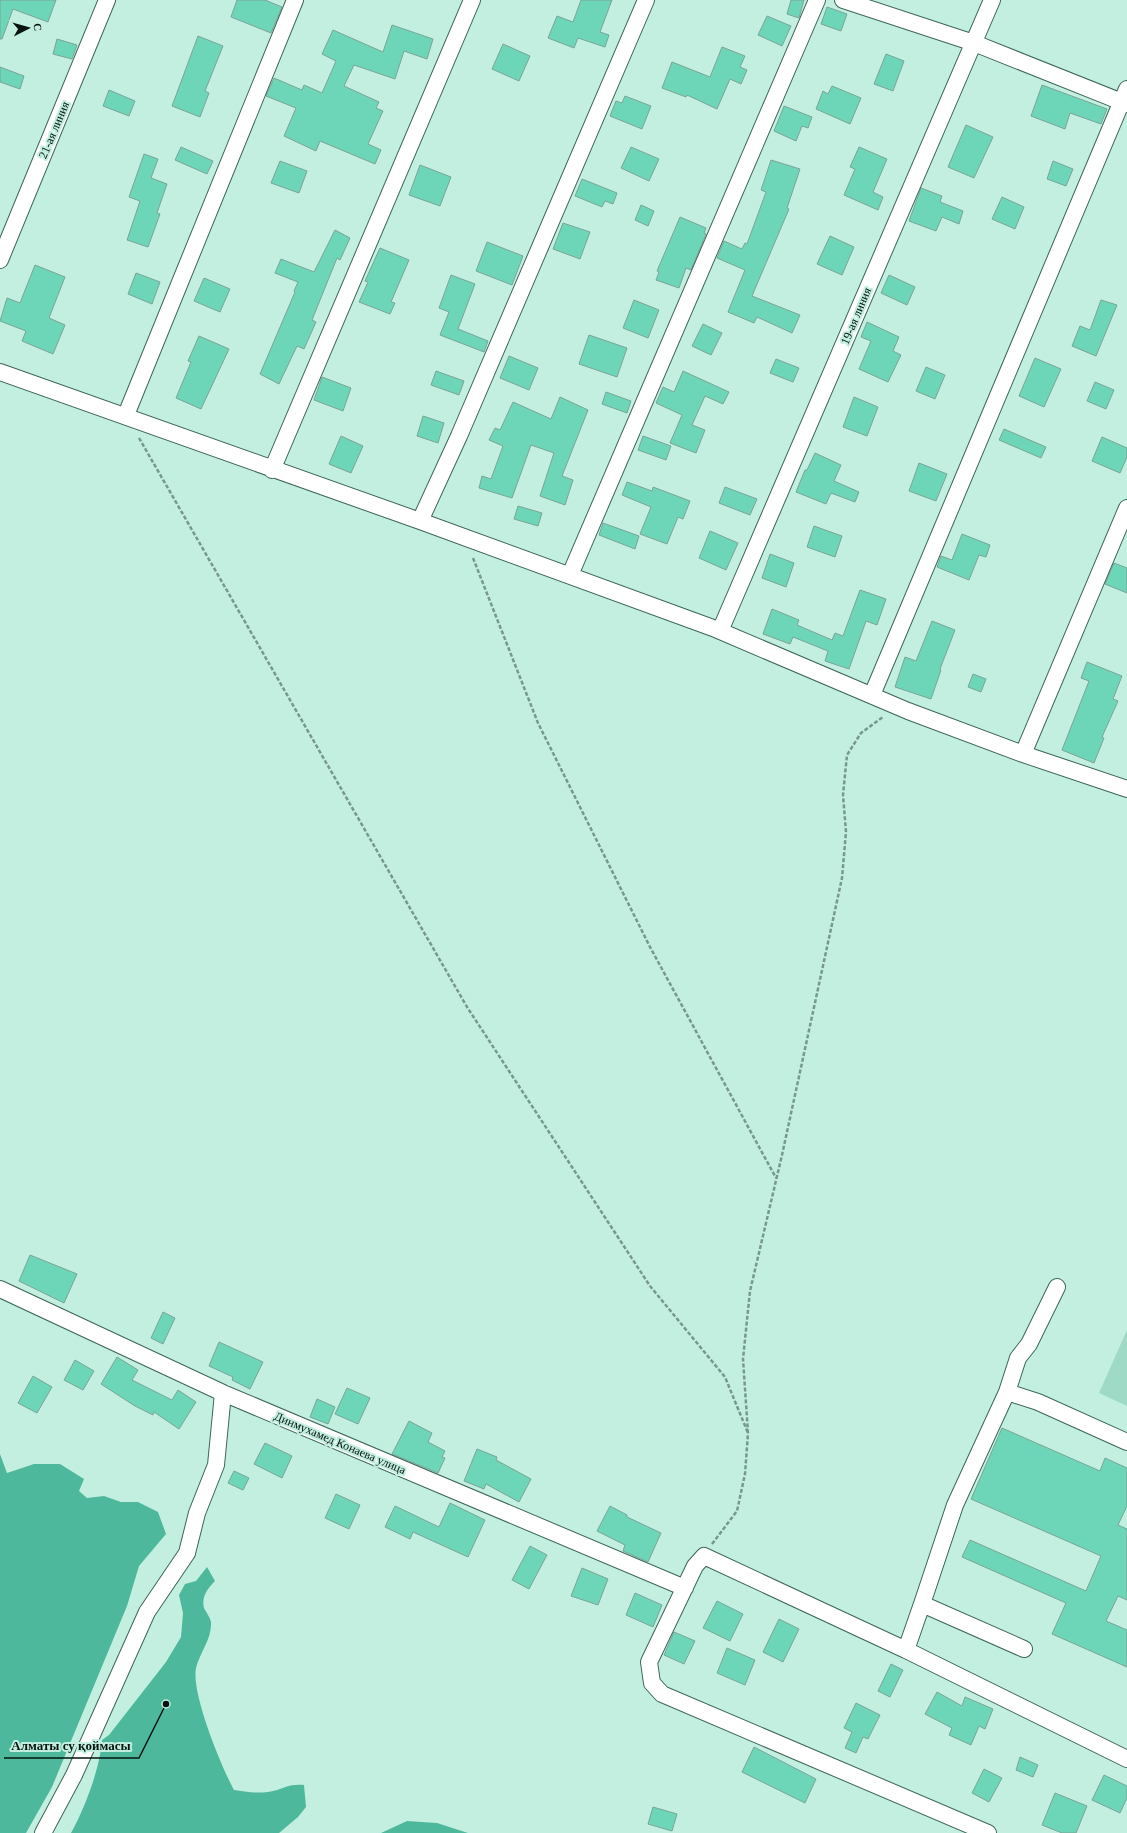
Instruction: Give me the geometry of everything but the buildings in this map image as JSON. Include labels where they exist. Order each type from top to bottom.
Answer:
[{"type":"street","name":"21-ая линия","points":[[0,260],[107,0]]},
{"type":"street","points":[[126,415],[295,0]]},
{"type":"street","points":[[272,470],[472,0]]},
{"type":"street","points":[[420,521],[459,436],[646,0]]},
{"type":"street","points":[[570,575],[817,0]]},
{"type":"street","points":[[843,0],[974,43],[1125,98],[872,695]]},
{"type":"street","name":"19-ая линия","points":[[720,631],[992,0]]},
{"type":"street","points":[[0,372],[126,415],[272,470],[570,575],[720,631],[908,711],[1023,754],[1127,788]]},
{"type":"street","points":[[1023,754],[1127,508]]},
{"type":"street","points":[[906,1650],[955,1505],[1007,1392],[1018,1358],[1029,1344],[1057,1287]]},
{"type":"street","name":"Динмухамед Конаева улица","points":[[0,1289],[224,1393],[685,1588]]},
{"type":"street","points":[[1007,1392],[1038,1402],[1127,1442]]},
{"type":"street","points":[[43,1833],[74,1775],[147,1612],[187,1553],[197,1513],[216,1465],[224,1393]]},
{"type":"street","points":[[983,1832],[662,1694],[652,1682],[649,1662],[695,1566],[704,1556],[906,1650],[1127,1758]]},
{"type":"street","points":[[922,1604],[1024,1649]]},
{"type":"path","points":[[126,415],[467,1007],[650,1286],[725,1377],[748,1433]]},
{"type":"path","points":[[465,537],[538,723],[650,947],[776,1178]]},
{"type":"path","points":[[704,1556],[737,1512],[745,1474],[748,1433],[743,1359],[750,1291],[842,878],[846,832],[843,795],[847,755],[861,733],[872,725],[896,712],[908,711]]},
{"type":"shaded area","points":[[1127,1330],[1127,1406],[1099,1393]]},
{"type":"shaded area","points":[[0,1454],[7,1473],[34,1464],[60,1464],[84,1479],[79,1491],[87,1498],[104,1496],[121,1502],[138,1502],[158,1512],[166,1534],[139,1566],[127,1606],[52,1787],[26,1833],[0,1833]]},
{"type":"shaded area","points":[[207,1567],[215,1581],[204,1596],[203,1600],[204,1608],[211,1622],[211,1628],[208,1640],[196,1668],[196,1679],[202,1711],[222,1764],[234,1790],[263,1792],[290,1786],[304,1785],[306,1807],[298,1817],[279,1833],[71,1833],[91,1788],[101,1751],[102,1740],[109,1735],[166,1662],[181,1637],[183,1613],[179,1595],[185,1584],[196,1581]]},
{"type":"shaded area","points":[[407,1821],[437,1823],[468,1833],[381,1833]]},
{"type":"place","name":"Алматы су қоймасы","points":[[166,1704]]}]
